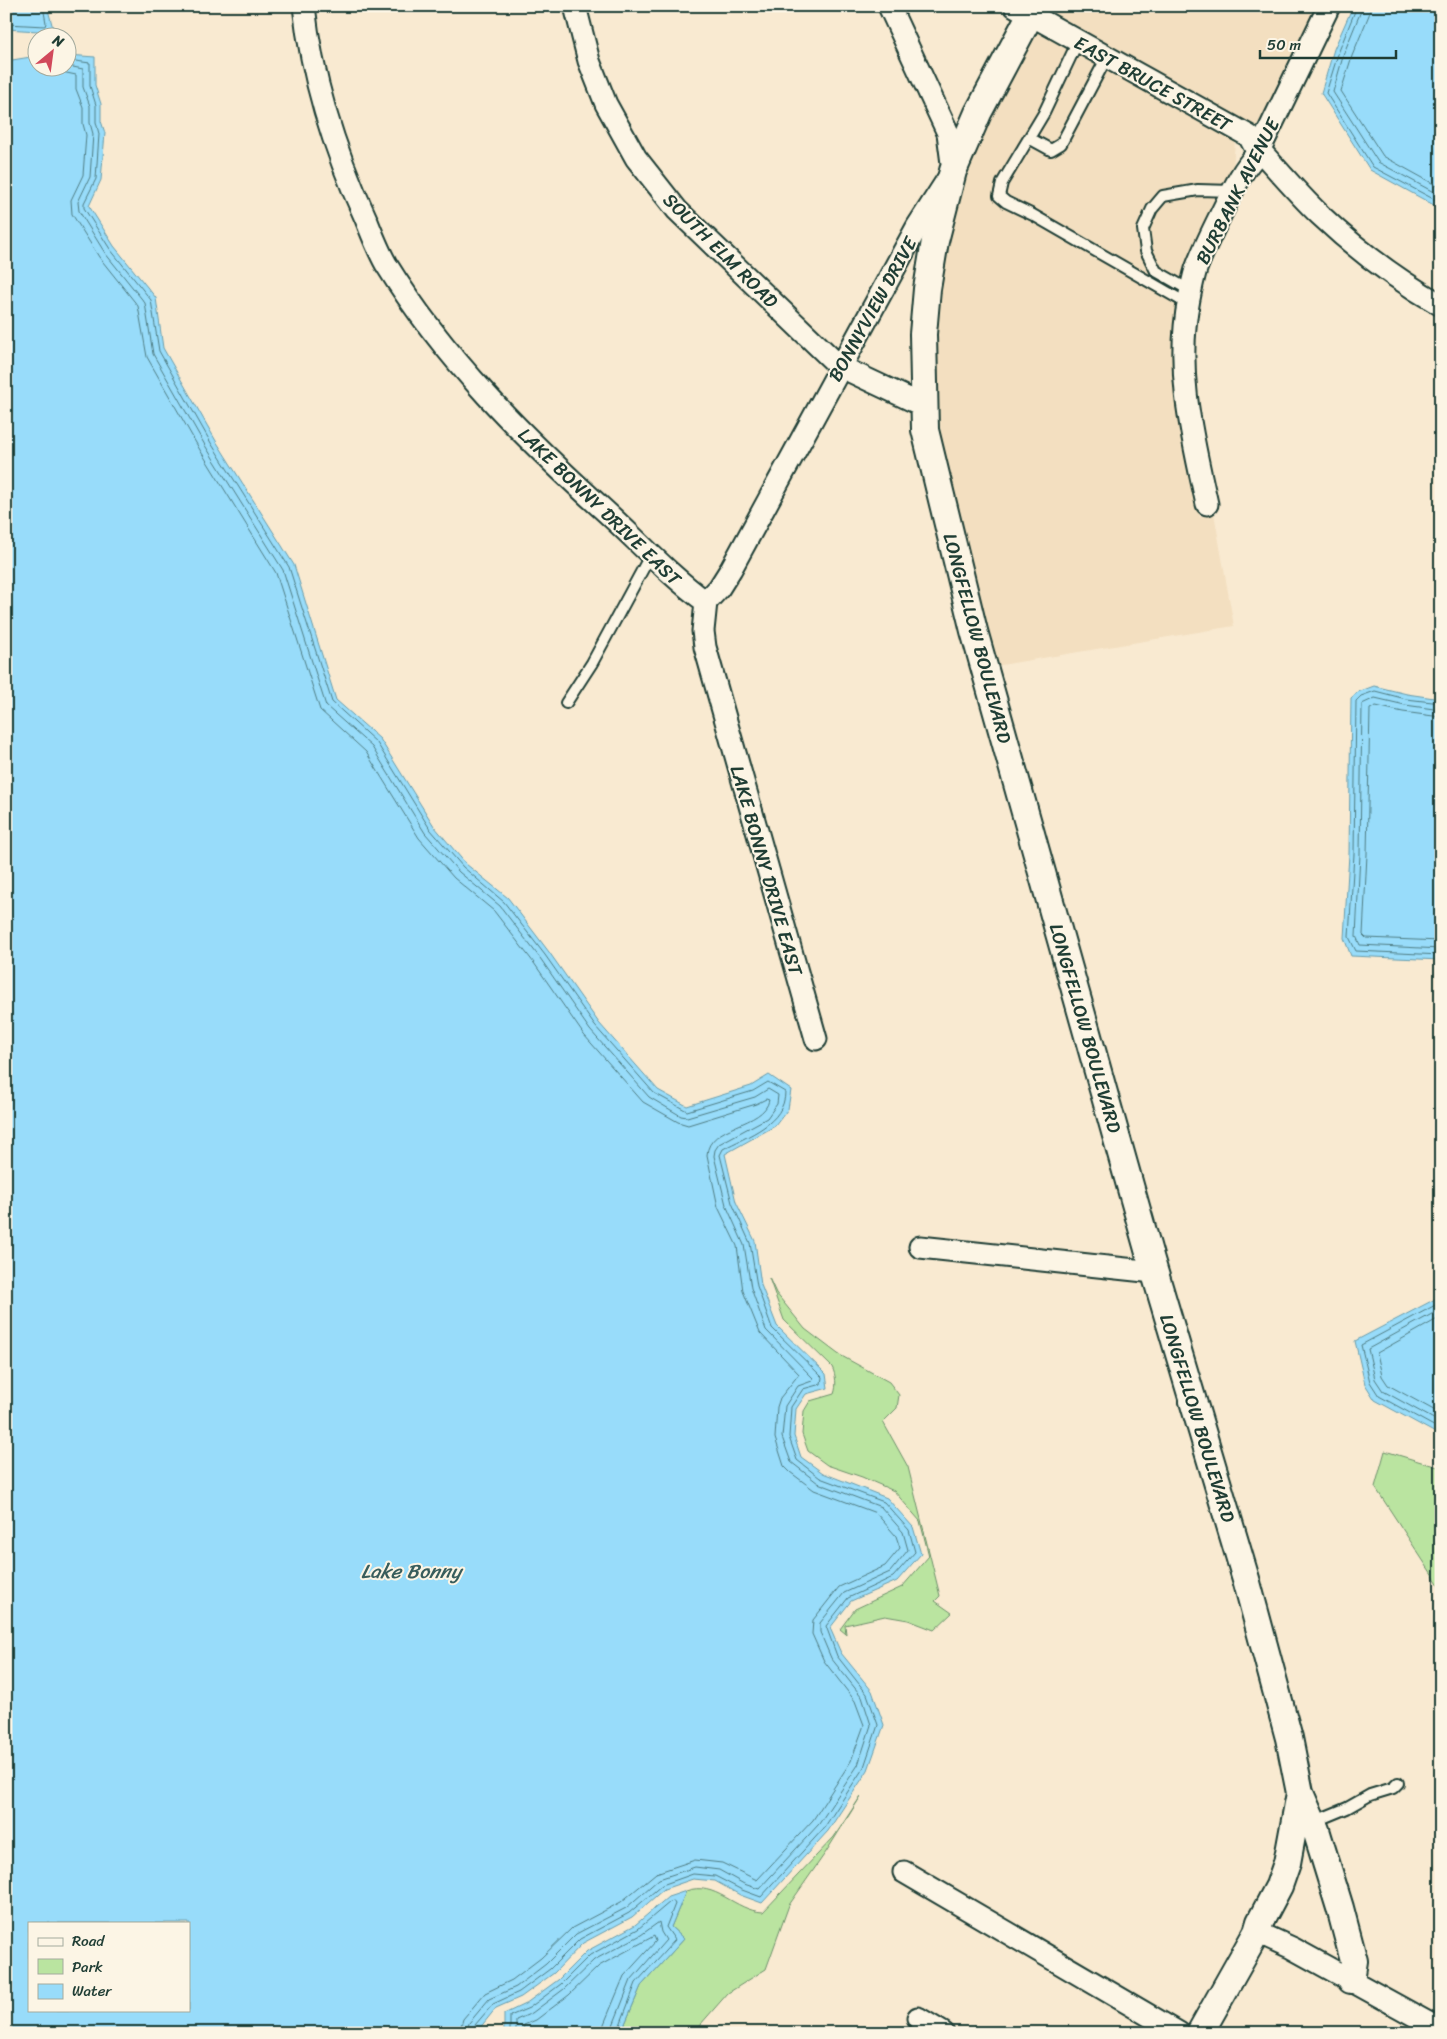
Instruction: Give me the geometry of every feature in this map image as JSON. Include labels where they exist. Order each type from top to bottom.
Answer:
[{"type":"street","name":"LAKE BONNY DRIVE EAST","points":[[304,6],[316,75],[332,133],[358,202],[385,262],[431,328],[474,382],[569,479],[684,586],[706,602],[703,631],[705,647],[816,1040]]},
{"type":"street","name":"SOUTH ELM ROAD","points":[[575,6],[589,61],[606,104],[636,158],[677,210],[840,366],[924,406]]},
{"type":"street","points":[[889,6],[948,133],[953,171]]},
{"type":"street","name":"BURBANK AVENUE","points":[[1207,504],[1189,424],[1183,382],[1183,349],[1195,271],[1207,242],[1245,167],[1258,153],[1329,6]]},
{"type":"street","name":"LONGFELLOW BOULEVARD","points":[[1026,9],[953,171],[935,240],[927,289],[923,334],[925,430],[972,622],[1154,1272],[1246,1579],[1290,1738],[1300,1793],[1287,1863],[1279,1886],[1260,1922],[1258,1932],[1200,2033]]},
{"type":"street","name":"EAST BRUCE STREET","points":[[1026,9],[1078,41],[1249,136],[1258,153],[1265,156],[1320,214],[1367,256],[1410,287],[1441,305]]},
{"type":"street","name":"BONNYVIEW DRIVE","points":[[706,602],[719,588],[731,569],[916,227],[953,171]]},
{"type":"street","points":[[920,1247],[1154,1272]]},
{"type":"street","points":[[1300,1793],[1312,1822],[1340,1908],[1354,1961],[1351,1980]]},
{"type":"street","points":[[904,1872],[1179,2033]]},
{"type":"street","points":[[1258,1932],[1292,1948],[1441,2030]]},
{"type":"street","points":[[918,2018],[943,2033]]},
{"type":"lane","points":[[1078,41],[1044,113],[1002,183],[999,196],[1006,202],[1190,298]]},
{"type":"lane","points":[[1029,138],[1051,150],[1061,144],[1107,57]]},
{"type":"lane","points":[[1190,298],[1156,270],[1146,251],[1143,229],[1152,209],[1163,196],[1198,190],[1233,191]]},
{"type":"lane","points":[[566,703],[592,663],[651,554]]},
{"type":"lane","points":[[1312,1822],[1347,1808],[1370,1795],[1393,1788],[1398,1783]]},
{"type":"shaded area","points":[[1045,6],[1319,6],[1262,124],[1255,127],[1043,10]]},
{"type":"shaded area","points":[[1033,28],[1235,140],[1233,170],[1178,308],[1173,350],[1174,384],[1179,427],[1200,517],[1214,513],[1234,626],[995,666],[950,494],[933,379],[937,289],[962,174]]},
{"type":"green space","points":[[769,1278],[776,1293],[805,1329],[838,1354],[889,1382],[899,1395],[897,1408],[883,1422],[908,1467],[940,1596],[935,1601],[952,1613],[934,1630],[908,1620],[885,1616],[845,1625],[846,1634],[840,1629],[855,1609],[902,1587],[929,1556],[920,1521],[894,1491],[827,1465],[808,1451],[802,1434],[804,1411],[810,1401],[834,1394],[836,1384],[834,1373],[832,1367],[784,1320]]},
{"type":"green space","points":[[1385,1451],[1441,1468],[1441,1588],[1375,1487]]},
{"type":"green space","points":[[861,1796],[826,1852],[789,1905],[766,1969],[728,1993],[693,2033],[621,2033],[641,1986],[684,1939],[671,1927],[686,1891],[706,1890],[743,1907],[763,1912],[834,1837]]},
{"type":"water","points":[[6,6],[47,6],[53,28],[28,28],[28,30],[6,29]]},
{"type":"water","points":[[1353,6],[1441,6],[1441,209],[1370,170],[1321,93],[1334,49]]},
{"type":"water","name":"Lake Bonny","points":[[78,56],[95,57],[95,85],[101,104],[101,121],[105,133],[101,180],[89,206],[114,246],[156,298],[163,348],[216,441],[294,565],[336,700],[380,739],[434,826],[466,864],[508,898],[599,1023],[658,1090],[687,1106],[751,1086],[769,1075],[791,1090],[788,1109],[775,1126],[725,1154],[736,1202],[755,1241],[761,1285],[777,1326],[826,1374],[828,1388],[806,1394],[796,1409],[794,1436],[801,1457],[823,1473],[887,1498],[913,1527],[921,1554],[897,1581],[851,1601],[830,1628],[841,1653],[872,1691],[884,1725],[868,1770],[828,1831],[762,1903],[740,1895],[715,1881],[693,1879],[664,1889],[632,1917],[583,1943],[554,1973],[521,1997],[496,2008],[477,2033],[6,2033],[6,61],[28,57],[28,78],[78,78]]},
{"type":"water","points":[[1374,686],[1407,694],[1441,699],[1441,960],[1351,956],[1344,938],[1349,854],[1351,698],[1358,692]]},
{"type":"water","points":[[1441,1296],[1441,1436],[1375,1400],[1365,1384],[1355,1341]]},
{"type":"water","points":[[686,1891],[671,1927],[684,1939],[641,1986],[621,2033],[504,2033],[504,2014],[525,2004],[558,1980],[587,1951],[635,1925],[668,1897]]}]
